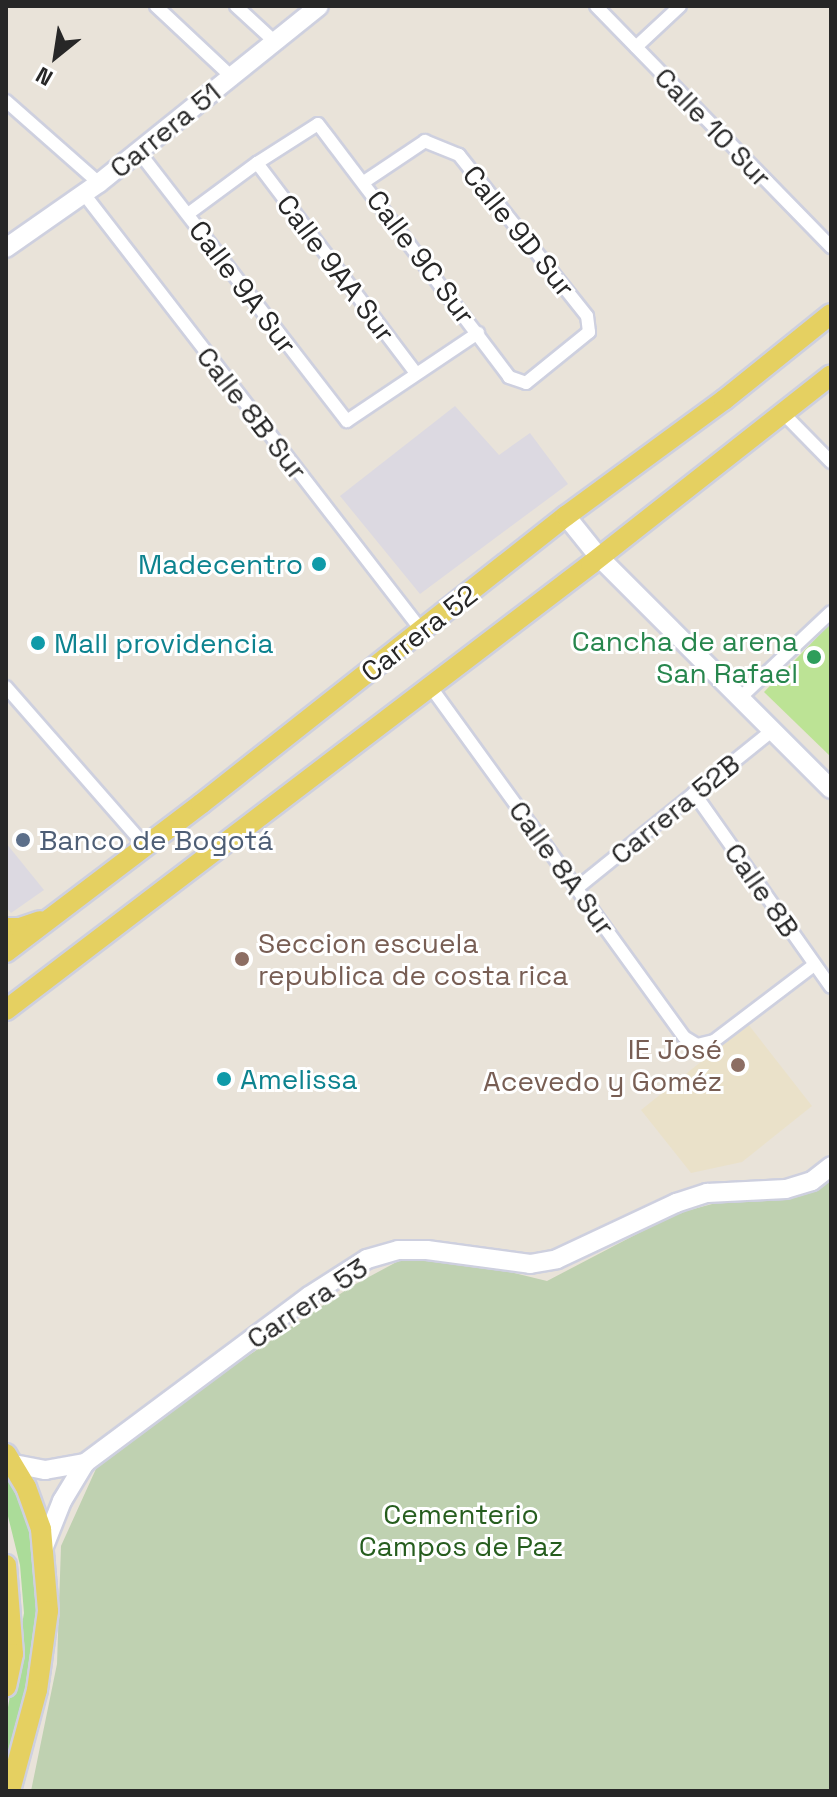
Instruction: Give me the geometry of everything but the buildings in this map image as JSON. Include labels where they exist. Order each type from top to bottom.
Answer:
[{"type":"main road","name":"Carrera 52","points":[[6,952],[566,516],[724,400],[831,314]]},
{"type":"main road","name":"Carrera 52","points":[[6,1010],[599,557],[831,375]]},
{"type":"main road","points":[[6,928],[20,928],[55,915]]},
{"type":"main road","points":[[6,1442],[10,1459],[33,1504],[43,1549],[48,1611],[44,1653],[10,1791]]},
{"type":"main road","points":[[6,1565],[13,1654],[6,1686]]},
{"type":"street","points":[[156,6],[232,77]]},
{"type":"street","points":[[236,6],[275,42]]},
{"type":"street","name":"Carrera 51","points":[[6,248],[92,189],[319,6]]},
{"type":"street","name":"Calle 10 Sur","points":[[596,6],[831,247]]},
{"type":"street","points":[[636,47],[680,6]]},
{"type":"street","name":"Calle 8B Sur","points":[[6,101],[92,189],[422,631]]},
{"type":"street","name":"Calle 9C Sur","points":[[257,163],[318,124],[509,377],[526,383]]},
{"type":"street","name":"Calle 9D Sur","points":[[364,182],[425,141],[459,155],[486,186],[587,316],[589,332],[526,383]]},
{"type":"street","name":"Calle 9A Sur","points":[[139,152],[347,421],[416,373]]},
{"type":"street","points":[[188,214],[257,163]]},
{"type":"street","name":"Calle 9AA Sur","points":[[257,163],[416,373]]},
{"type":"street","points":[[416,373],[478,333]]},
{"type":"street","points":[[782,412],[831,462]]},
{"type":"street","points":[[566,516],[599,557],[742,696],[831,789]]},
{"type":"street","points":[[742,696],[831,612]]},
{"type":"street","name":"Calle 8A Sur","points":[[430,686],[684,1037],[697,1045],[714,1041],[814,965]]},
{"type":"street","points":[[6,687],[145,846]]},
{"type":"street","name":"Carrera 52B","points":[[577,888],[773,730]]},
{"type":"street","name":"Calle 8B","points":[[694,793],[831,987]]},
{"type":"street","name":"Carrera 53","points":[[43,1549],[62,1501],[85,1463],[309,1296],[367,1259],[398,1250],[427,1250],[530,1264],[557,1259],[676,1203],[707,1193],[786,1189],[812,1181],[831,1166]]},
{"type":"street","name":"Carrera 53","points":[[10,1459],[45,1470],[85,1463]]},
{"type":"shaded area","points":[[455,406],[499,455],[530,433],[568,484],[420,594],[340,496]]},
{"type":"shaded area","points":[[6,843],[44,890],[11,913],[6,907]]},
{"type":"shaded area","name":"IE José Acevedo y Goméz","points":[[748,1024],[812,1106],[742,1162],[691,1173],[641,1110]]},
{"type":"green space","name":"Cancha de arena San Rafael","points":[[831,623],[831,757],[764,692]]},
{"type":"green space","name":"Cementerio Campos de Paz","points":[[831,1172],[831,1791],[31,1791],[57,1664],[61,1546],[100,1460],[127,1437],[352,1286],[404,1258],[481,1265],[547,1281],[675,1214]]},
{"type":"green space","points":[[9,1475],[35,1541],[41,1602],[29,1685],[6,1781],[6,1719],[24,1613],[20,1565],[6,1508],[6,1476]]},
{"type":"place","name":"Madecentro","points":[[319,564]]},
{"type":"place","name":"Mall providencia","points":[[38,643]]},
{"type":"place","name":"Cancha de arena San Rafael","points":[[814,657]]},
{"type":"place","name":"Banco de Bogotá","points":[[23,840]]},
{"type":"place","name":"Seccion escuela republica de costa rica","points":[[242,959]]},
{"type":"place","name":"IE José Acevedo y Goméz","points":[[738,1065]]},
{"type":"place","name":"Amelissa","points":[[224,1079]]}]
